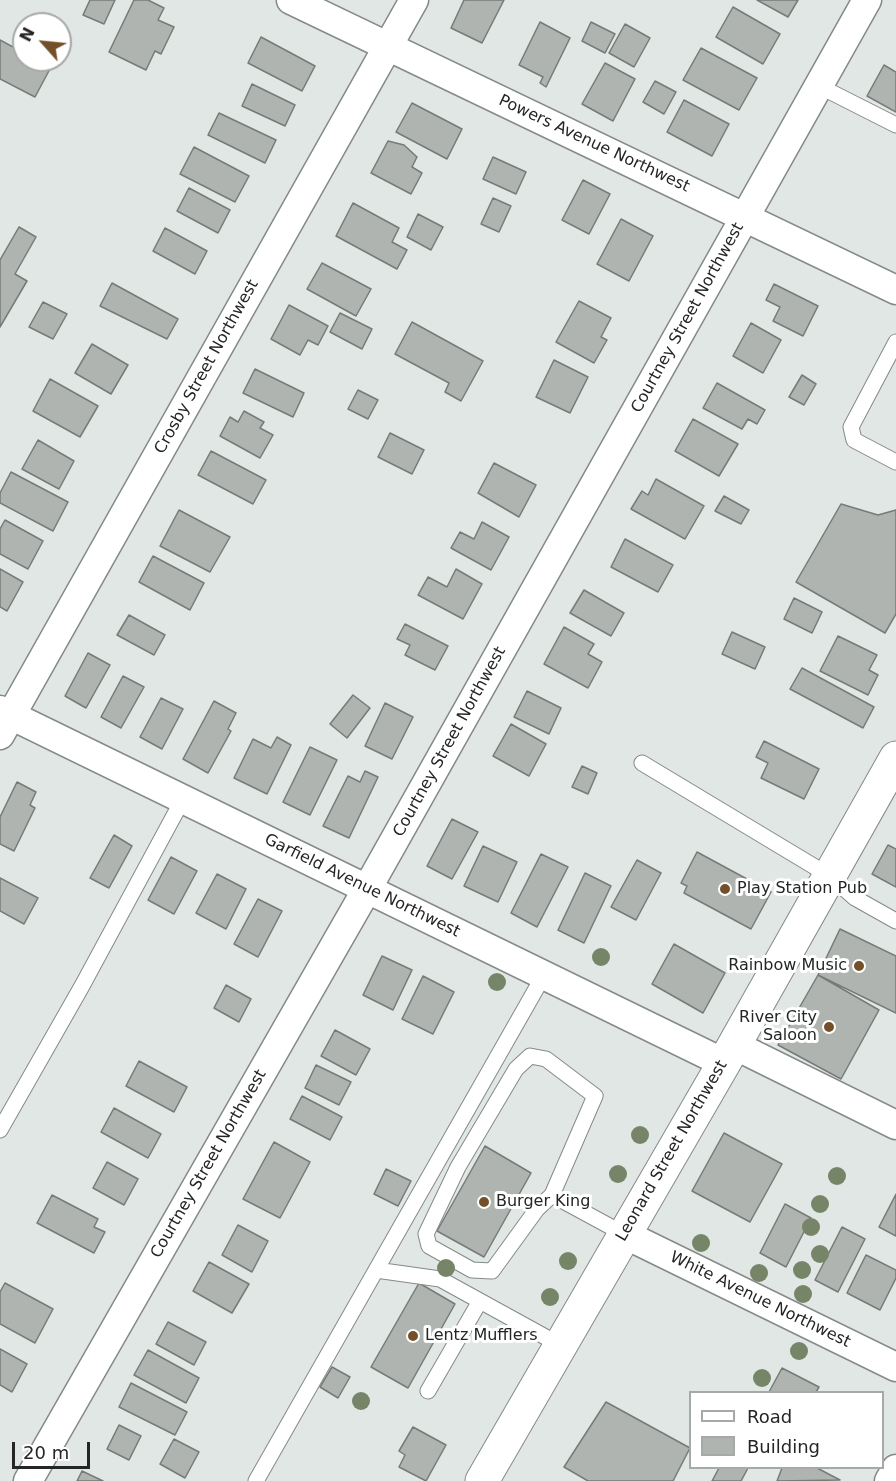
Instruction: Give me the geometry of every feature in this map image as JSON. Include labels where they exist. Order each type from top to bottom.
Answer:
[{"type":"main road","name":"Leonard Street Northwest","points":[[482,1481],[729,1054],[896,758]]},
{"type":"street","name":"Powers Avenue Northwest","points":[[291,0],[896,290]]},
{"type":"street","name":"Crosby Street Northwest","points":[[4,720],[414,0]]},
{"type":"street","name":"Courtney Street Northwest","points":[[28,1481],[367,889],[867,0]]},
{"type":"street","name":"Garfield Avenue Northwest","points":[[4,720],[183,799],[544,975],[896,1125]]},
{"type":"street","name":"White Avenue Northwest","points":[[624,1234],[896,1366]]},
{"type":"street","points":[[889,1481],[896,1469]]},
{"type":"lane","points":[[819,86],[896,125]]},
{"type":"lane","points":[[896,342],[889,370],[851,427],[854,440],[896,462]]},
{"type":"lane","points":[[642,763],[830,876],[855,898],[896,921]]},
{"type":"lane","points":[[0,1130],[82,986],[183,799]]},
{"type":"lane","points":[[256,1481],[544,975]]},
{"type":"lane","points":[[530,1056],[546,1059],[595,1096],[552,1195],[537,1209],[492,1271],[472,1270],[429,1246],[426,1234],[432,1218],[516,1069],[530,1056]]},
{"type":"lane","points":[[483,1082],[502,1094]]},
{"type":"lane","points":[[552,1195],[624,1234]]},
{"type":"lane","points":[[376,1270],[440,1279],[560,1345]]},
{"type":"lane","points":[[428,1391],[480,1301]]},
{"type":"building","points":[[90,0],[115,0],[104,24],[83,15]]},
{"type":"building","points":[[134,0],[148,0],[164,8],[158,20],[174,27],[161,54],[155,51],[146,70],[109,52]]},
{"type":"building","points":[[464,0],[504,0],[482,43],[451,28]]},
{"type":"building","points":[[757,0],[798,0],[788,17]]},
{"type":"building","points":[[733,7],[780,34],[763,64],[716,37]]},
{"type":"building","points":[[540,22],[570,38],[546,87],[540,83],[543,77],[519,65]]},
{"type":"building","points":[[591,22],[615,34],[605,53],[582,41]]},
{"type":"building","points":[[625,24],[650,38],[634,67],[609,53]]},
{"type":"building","points":[[261,37],[315,66],[302,91],[248,63]]},
{"type":"building","points":[[0,40],[12,46],[12,72],[48,72],[35,97],[0,79]]},
{"type":"building","points":[[701,48],[757,78],[739,110],[683,80]]},
{"type":"building","points":[[605,63],[635,79],[613,121],[582,104]]},
{"type":"building","points":[[884,65],[896,72],[896,112],[867,96]]},
{"type":"building","points":[[655,81],[676,92],[664,114],[643,102]]},
{"type":"building","points":[[252,84],[295,105],[285,126],[242,106]]},
{"type":"building","points":[[684,100],[729,124],[712,156],[667,132]]},
{"type":"building","points":[[412,103],[462,129],[447,159],[396,132]]},
{"type":"building","points":[[219,113],[276,140],[265,163],[208,135]]},
{"type":"building","points":[[388,141],[404,145],[417,157],[412,167],[422,173],[411,194],[371,173]]},
{"type":"building","points":[[194,147],[249,176],[235,202],[180,174]]},
{"type":"building","points":[[493,157],[526,172],[516,194],[483,179]]},
{"type":"building","points":[[583,180],[610,194],[589,234],[562,220]]},
{"type":"building","points":[[189,188],[230,210],[218,233],[177,211]]},
{"type":"building","points":[[493,198],[511,206],[499,232],[481,224]]},
{"type":"building","points":[[353,203],[399,228],[392,242],[407,250],[397,269],[336,236]]},
{"type":"building","points":[[418,214],[443,227],[431,250],[407,237]]},
{"type":"building","points":[[621,219],[653,236],[629,281],[597,264]]},
{"type":"building","points":[[19,227],[36,237],[15,274],[27,281],[0,327],[0,260]]},
{"type":"building","points":[[165,228],[207,251],[195,274],[153,251]]},
{"type":"building","points":[[322,263],[371,289],[356,316],[307,289]]},
{"type":"building","points":[[112,283],[178,319],[167,339],[100,306]]},
{"type":"building","points":[[774,284],[818,306],[803,336],[773,321],[780,307],[766,300]]},
{"type":"building","points":[[579,301],[611,318],[601,337],[607,340],[594,363],[556,342]]},
{"type":"building","points":[[43,302],[67,314],[53,339],[29,327]]},
{"type":"building","points":[[289,305],[328,326],[318,345],[308,340],[300,355],[271,339]]},
{"type":"building","points":[[340,313],[372,329],[362,349],[330,332]]},
{"type":"building","points":[[412,322],[483,361],[461,401],[445,392],[449,383],[395,354]]},
{"type":"building","points":[[751,323],[781,340],[763,373],[733,356]]},
{"type":"building","points":[[92,344],[128,365],[111,394],[75,373]]},
{"type":"building","points":[[554,360],[588,377],[570,413],[536,397]]},
{"type":"building","points":[[255,369],[304,393],[293,417],[243,393]]},
{"type":"building","points":[[802,375],[816,384],[804,405],[789,397]]},
{"type":"building","points":[[50,379],[98,406],[80,437],[33,411]]},
{"type":"building","points":[[717,383],[765,410],[757,424],[748,419],[742,429],[703,408]]},
{"type":"building","points":[[358,390],[378,400],[368,419],[348,409]]},
{"type":"building","points":[[244,411],[264,422],[260,428],[273,435],[260,458],[220,436],[230,417],[238,422]]},
{"type":"building","points":[[693,419],[738,444],[719,476],[675,451]]},
{"type":"building","points":[[390,433],[424,450],[412,474],[378,457]]},
{"type":"building","points":[[38,440],[74,461],[59,489],[22,469]]},
{"type":"building","points":[[211,451],[266,480],[253,504],[198,475]]},
{"type":"building","points":[[494,463],[536,485],[519,517],[478,493]]},
{"type":"building","points":[[11,472],[68,502],[53,531],[0,503],[0,493]]},
{"type":"building","points":[[656,479],[704,506],[685,539],[631,509],[642,491],[648,495]]},
{"type":"building","points":[[724,496],[749,510],[741,524],[715,511]]},
{"type":"building","points":[[841,504],[878,515],[896,510],[896,614],[885,633],[796,582]]},
{"type":"building","points":[[179,510],[230,537],[210,572],[160,546]]},
{"type":"building","points":[[5,520],[43,541],[28,569],[0,554],[0,529]]},
{"type":"building","points":[[482,522],[509,537],[491,570],[451,548],[460,532],[474,539]]},
{"type":"building","points":[[625,539],[673,565],[658,592],[611,567]]},
{"type":"building","points":[[153,556],[204,583],[190,610],[139,582]]},
{"type":"building","points":[[0,569],[23,582],[7,611],[0,607]]},
{"type":"building","points":[[456,569],[482,584],[463,619],[418,595],[428,577],[447,587]]},
{"type":"building","points":[[584,590],[624,613],[611,636],[570,613]]},
{"type":"building","points":[[794,598],[822,612],[812,633],[784,619]]},
{"type":"building","points":[[129,615],[165,635],[154,655],[117,635]]},
{"type":"building","points":[[405,624],[448,646],[435,670],[405,655],[410,645],[397,639]]},
{"type":"building","points":[[564,627],[594,644],[588,654],[602,662],[588,688],[544,664]]},
{"type":"building","points":[[732,632],[765,647],[755,669],[722,654]]},
{"type":"building","points":[[838,636],[877,655],[869,670],[878,675],[868,695],[820,671]]},
{"type":"building","points":[[88,653],[110,665],[86,708],[65,696]]},
{"type":"building","points":[[802,668],[874,707],[863,728],[790,689]]},
{"type":"building","points":[[123,676],[144,687],[121,728],[101,717]]},
{"type":"building","points":[[527,691],[561,708],[549,734],[514,717]]},
{"type":"building","points":[[353,695],[370,708],[347,738],[330,724]]},
{"type":"building","points":[[161,698],[183,709],[162,749],[140,737]]},
{"type":"building","points":[[214,701],[236,713],[228,729],[231,731],[208,773],[183,759]]},
{"type":"building","points":[[385,703],[413,717],[392,759],[365,746]]},
{"type":"building","points":[[511,724],[546,744],[529,776],[493,756]]},
{"type":"building","points":[[277,737],[291,745],[267,794],[234,778],[253,739],[271,748]]},
{"type":"building","points":[[764,741],[819,769],[804,799],[761,778],[768,763],[756,757]]},
{"type":"building","points":[[310,747],[337,760],[310,815],[283,802]]},
{"type":"building","points":[[582,766],[597,773],[588,794],[572,787]]},
{"type":"building","points":[[365,771],[378,777],[349,838],[323,826],[348,776],[360,782]]},
{"type":"building","points":[[17,782],[36,792],[30,805],[35,808],[14,851],[0,844],[0,817]]},
{"type":"building","points":[[452,819],[478,832],[452,879],[427,866]]},
{"type":"building","points":[[114,835],[132,846],[109,888],[90,878]]},
{"type":"building","points":[[888,845],[896,849],[896,887],[872,874]]},
{"type":"building","points":[[483,846],[517,862],[498,902],[464,886]]},
{"type":"building","name":"Play Station Pub","points":[[697,852],[771,892],[751,929],[684,893],[687,886],[681,883]]},
{"type":"building","points":[[541,854],[568,867],[537,927],[511,913]]},
{"type":"building","points":[[171,857],[197,871],[174,914],[148,900]]},
{"type":"building","points":[[637,860],[661,873],[636,920],[611,907]]},
{"type":"building","points":[[585,873],[611,886],[584,943],[558,930]]},
{"type":"building","points":[[217,874],[246,889],[226,929],[196,913]]},
{"type":"building","points":[[0,878],[38,898],[24,924],[0,911]]},
{"type":"building","points":[[258,899],[282,911],[258,957],[234,944]]},
{"type":"building","name":"Rainbow Music","points":[[840,929],[896,956],[896,1013],[818,975]]},
{"type":"building","points":[[674,944],[725,973],[703,1013],[652,984]]},
{"type":"building","points":[[382,956],[412,970],[393,1010],[363,995]]},
{"type":"building","name":"River City Saloon","points":[[818,975],[879,1010],[841,1079],[778,1045]]},
{"type":"building","points":[[423,976],[454,992],[433,1034],[402,1019]]},
{"type":"building","points":[[226,985],[251,999],[239,1022],[214,1008]]},
{"type":"building","points":[[335,1030],[370,1049],[356,1075],[321,1056]]},
{"type":"building","points":[[139,1061],[187,1087],[174,1112],[126,1086]]},
{"type":"building","points":[[316,1065],[351,1082],[339,1105],[305,1088]]},
{"type":"building","points":[[302,1096],[342,1117],[330,1140],[290,1119]]},
{"type":"building","points":[[114,1108],[161,1134],[148,1158],[101,1132]]},
{"type":"building","points":[[724,1133],[782,1164],[750,1222],[692,1191]]},
{"type":"building","points":[[274,1142],[310,1162],[280,1218],[243,1199]]},
{"type":"building","name":"Burger King","points":[[485,1146],[531,1173],[484,1257],[437,1231]]},
{"type":"building","points":[[107,1162],[138,1179],[124,1205],[93,1188]]},
{"type":"building","points":[[386,1169],[411,1181],[398,1206],[374,1194]]},
{"type":"building","points":[[896,1194],[896,1236],[879,1227]]},
{"type":"building","points":[[52,1195],[98,1219],[94,1227],[105,1232],[94,1253],[37,1223]]},
{"type":"building","points":[[785,1204],[811,1218],[786,1267],[760,1253]]},
{"type":"building","points":[[238,1225],[268,1241],[252,1272],[222,1255]]},
{"type":"building","points":[[842,1227],[865,1239],[838,1292],[815,1280]]},
{"type":"building","points":[[866,1255],[896,1270],[896,1278],[880,1310],[847,1293]]},
{"type":"building","points":[[209,1262],[249,1284],[232,1313],[193,1291]]},
{"type":"building","points":[[5,1283],[53,1309],[35,1343],[0,1324],[0,1292]]},
{"type":"building","name":"Lentz Mufflers","points":[[419,1283],[455,1304],[408,1388],[371,1367]]},
{"type":"building","points":[[168,1322],[206,1342],[194,1365],[156,1344]]},
{"type":"building","points":[[0,1349],[27,1364],[12,1392],[0,1385]]},
{"type":"building","points":[[148,1350],[199,1378],[186,1403],[134,1375]]},
{"type":"building","points":[[332,1367],[350,1377],[338,1398],[320,1387]]},
{"type":"building","points":[[782,1368],[819,1387],[817,1391],[770,1391]]},
{"type":"building","points":[[131,1383],[187,1412],[175,1435],[119,1407]]},
{"type":"building","points":[[606,1402],[689,1447],[673,1481],[588,1481],[564,1467]]},
{"type":"building","points":[[119,1425],[141,1436],[129,1460],[107,1449]]},
{"type":"building","points":[[413,1427],[446,1445],[426,1481],[399,1467],[405,1455],[399,1451]]},
{"type":"building","points":[[174,1439],[199,1452],[185,1478],[160,1464]]},
{"type":"building","points":[[718,1469],[747,1469],[741,1481],[712,1481]]},
{"type":"building","points":[[782,1469],[819,1469],[840,1480],[777,1481]]},
{"type":"building","points":[[82,1471],[103,1481],[77,1481]]},
{"type":"place","name":"Play Station Pub","points":[[725,889]]},
{"type":"place","name":"Rainbow Music","points":[[859,966]]},
{"type":"place","name":"River City Saloon","points":[[829,1027]]},
{"type":"place","name":"Burger King","points":[[484,1202]]},
{"type":"place","name":"Lentz Mufflers","points":[[413,1336]]}]
